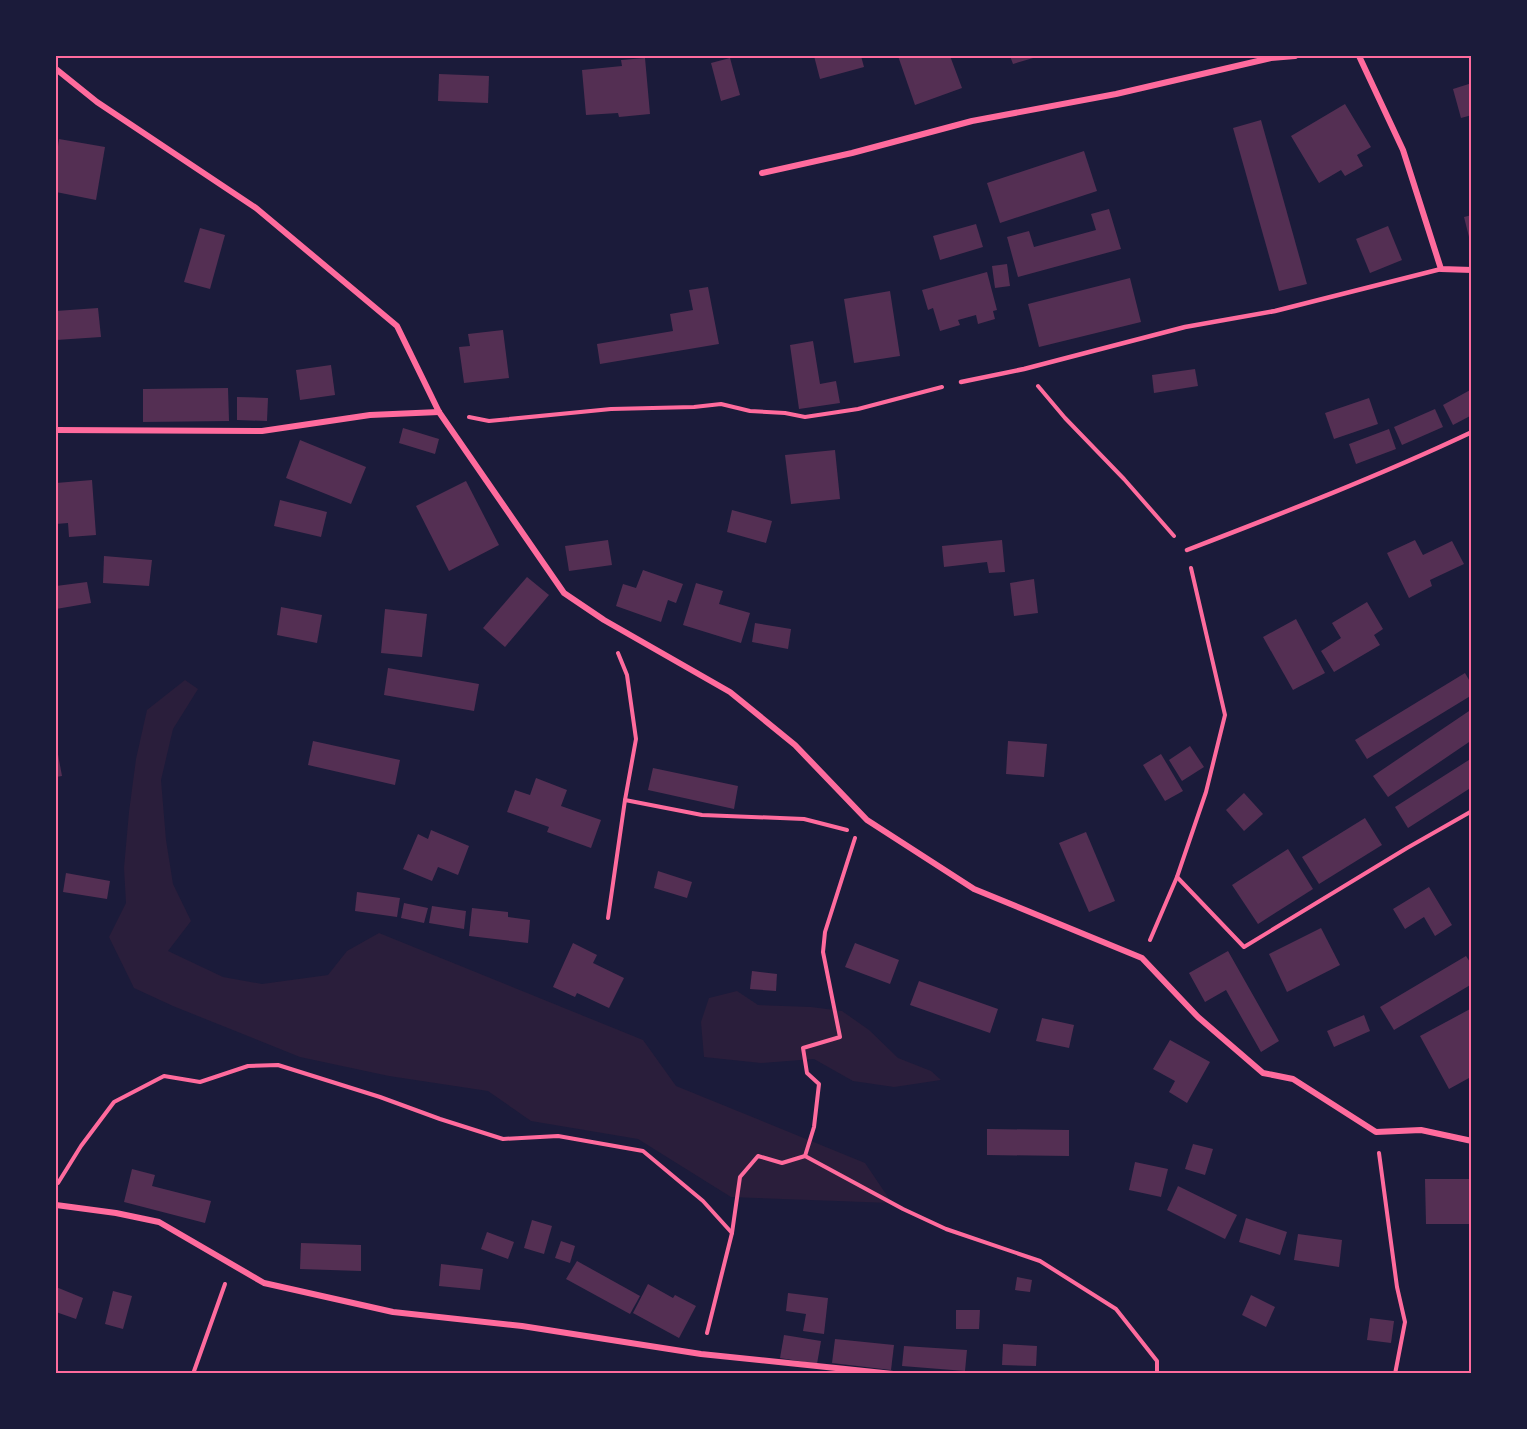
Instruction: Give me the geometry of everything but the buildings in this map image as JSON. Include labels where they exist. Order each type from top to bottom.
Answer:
[{"type":"street","points":[[762,172],[852,153],[972,121],[1116,94],[1271,58],[1295,56]]},
{"type":"street","points":[[1359,56],[1403,150],[1441,269],[1472,270]]},
{"type":"street","points":[[56,69],[96,102],[256,208],[398,326],[439,412],[564,593],[604,620],[729,692],[795,745],[867,820],[974,889],[1142,958],[1198,1017],[1263,1073],[1293,1079],[1376,1132],[1421,1130],[1472,1141]]},
{"type":"street","points":[[56,430],[262,431],[370,415],[439,412]]},
{"type":"street","points":[[56,1205],[116,1213],[159,1222],[264,1282],[393,1312],[522,1326],[701,1354],[893,1374]]},
{"type":"lane","points":[[961,382],[1024,369],[1185,327],[1275,311],[1441,269]]},
{"type":"lane","points":[[1187,550],[1291,510],[1472,432]]},
{"type":"path","points":[[1024,369],[1065,418],[1124,479],[1187,550],[1225,715],[1206,792],[1177,877],[1142,958]]},
{"type":"path","points":[[439,412],[489,421],[611,409],[721,404],[750,411],[785,413],[805,417],[858,409],[961,382]]},
{"type":"path","points":[[604,620],[627,675],[636,739],[608,918]]},
{"type":"path","points":[[625,800],[702,815],[804,819],[856,832],[825,932],[823,952],[840,1037],[803,1048],[807,1073],[819,1084],[814,1127],[804,1156]]},
{"type":"path","points":[[1177,877],[1244,947],[1472,811]]},
{"type":"path","points":[[56,1187],[81,1146],[114,1102],[164,1076],[200,1082],[248,1066],[278,1065],[503,1139],[558,1136],[643,1151],[703,1201],[732,1233]]},
{"type":"path","points":[[1376,1132],[1397,1287],[1405,1322],[1395,1372]]},
{"type":"path","points":[[701,1354],[732,1233],[740,1177],[758,1156],[782,1163],[804,1156],[903,1209],[946,1229],[1040,1261],[1116,1309],[1157,1362],[1157,1374]]},
{"type":"path","points":[[193,1374],[224,1287],[228,1262]]},
{"type":"shaded area","points":[[185,680],[198,689],[173,729],[161,780],[166,840],[173,884],[191,921],[168,951],[223,977],[262,984],[328,975],[347,951],[379,933],[643,1040],[676,1086],[865,1163],[892,1203],[731,1197],[638,1139],[531,1121],[488,1091],[389,1076],[300,1057],[134,988],[109,937],[126,903],[124,868],[136,759],[147,710]]},
{"type":"shaded area","points":[[737,991],[758,1005],[842,1011],[869,1030],[898,1058],[931,1071],[941,1080],[894,1087],[853,1081],[814,1059],[761,1063],[704,1057],[701,1022],[709,998]]}]
